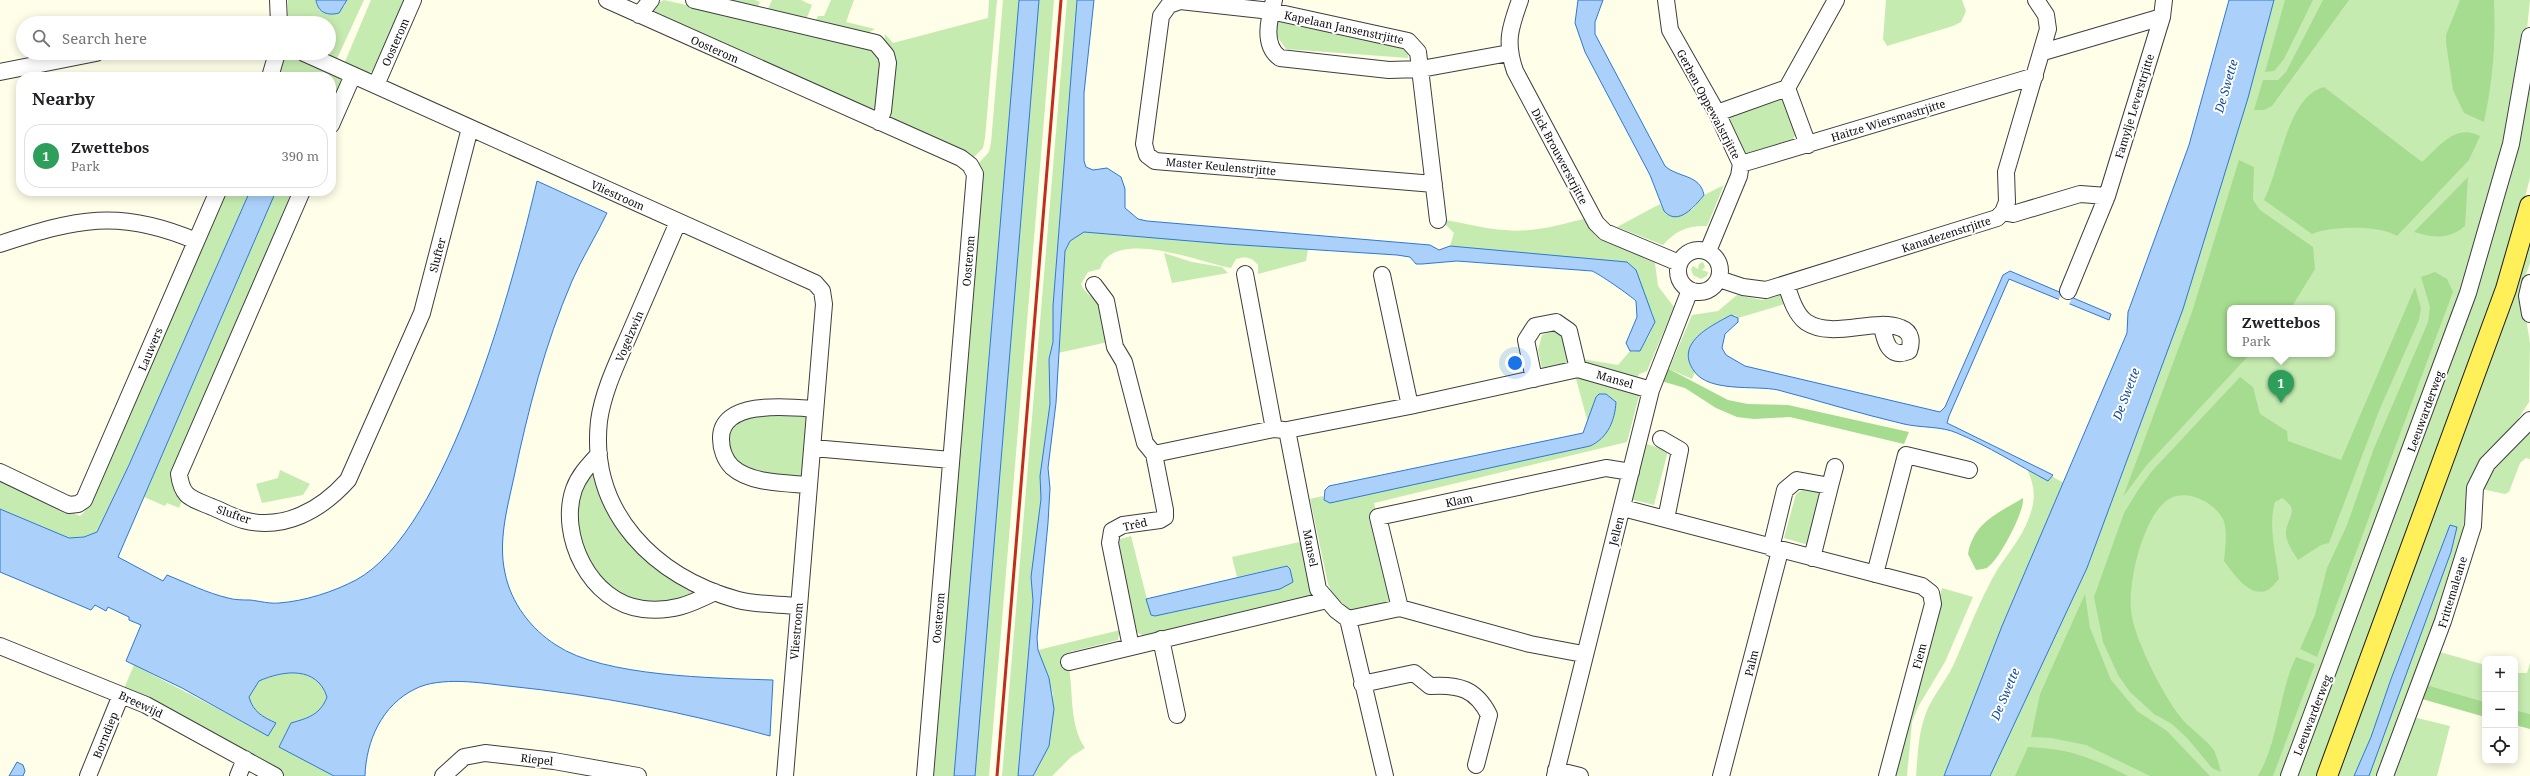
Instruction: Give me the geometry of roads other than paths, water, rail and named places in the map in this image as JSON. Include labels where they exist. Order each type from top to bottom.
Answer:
[{"type":"main road","points":[[2327,776],[2506,289],[2530,206]]},
{"type":"street","points":[[278,0],[279,16]]},
{"type":"street","name":"Oosterom","points":[[376,84],[413,0]]},
{"type":"street","name":"Oosterom","points":[[607,0],[961,158],[970,165],[975,174],[925,776]]},
{"type":"street","points":[[639,15],[651,0]]},
{"type":"street","points":[[694,0],[876,43],[884,51],[888,63],[883,111],[879,122]]},
{"type":"street","name":"Dick Brouwerstrjitte","points":[[1520,0],[1509,29],[1509,53],[1515,71],[1596,223],[1605,232],[1679,263]]},
{"type":"street","name":"Gerben Oppewalstrjitte","points":[[1666,0],[1670,30],[1717,113],[1741,164],[1739,176],[1708,251]]},
{"type":"street","points":[[1717,113],[1787,88],[1836,0]]},
{"type":"street","name":"Kanadezenstrjitte","points":[[1719,279],[1754,289],[1766,290],[1986,223],[2003,212],[2007,202],[2006,172],[2034,76],[2043,52],[2048,23],[2036,0]]},
{"type":"street","name":"Famylje Leverstrjitte","points":[[2068,291],[2107,196],[2162,17],[2164,0]]},
{"type":"street","name":"Master Keulenstrjitte","points":[[1273,6],[1180,1],[1169,5],[1160,16],[1144,144],[1146,155],[1155,160],[1434,184]]},
{"type":"street","name":"Kapelaan Jansenstrjitte","points":[[1421,69],[1418,52],[1408,40],[1273,6],[1268,40],[1272,52],[1280,58],[1389,70],[1421,69],[1509,53]]},
{"type":"street","points":[[2043,52],[2162,17]]},
{"type":"street","name":"Leeuwarderweg","points":[[2289,776],[2468,293],[2511,144],[2530,36]]},
{"type":"street","points":[[0,72],[61,60]]},
{"type":"street","points":[[271,72],[275,60]]},
{"type":"street","name":"Vliestroom","points":[[320,60],[376,84],[470,128],[815,283],[822,291],[824,304],[813,448],[784,776]]},
{"type":"street","points":[[1421,69],[1438,220]]},
{"type":"street","points":[[336,114],[353,75]]},
{"type":"street","name":"Haitze Wiersmastrjitte","points":[[1741,164],[2034,76]]},
{"type":"street","points":[[1787,88],[1808,144]]},
{"type":"street","name":"Slufter","points":[[300,196],[179,474],[181,488],[189,497],[243,520],[265,523],[289,520],[313,511],[332,497],[348,480],[422,313],[470,128]]},
{"type":"street","points":[[2003,212],[2014,214],[2080,194],[2107,196]]},
{"type":"street","name":"Lauwers","points":[[0,472],[69,504],[78,504],[84,500],[216,196]]},
{"type":"street","points":[[0,244],[44,230],[86,220],[126,220],[171,231],[196,241]]},
{"type":"street","name":"Vogelzwin","points":[[678,222],[615,367],[604,400],[599,421],[599,454],[606,487],[614,508],[626,529],[662,564],[684,578],[715,592],[740,600],[798,606]]},
{"type":"street","points":[[1700,249],[1708,251],[1720,263],[1719,279],[1707,291],[1690,290],[1679,279],[1679,263],[1691,251],[1700,249]]},
{"type":"street","points":[[1154,454],[1281,429],[1245,274]]},
{"type":"street","points":[[1382,274],[1410,406]]},
{"type":"street","points":[[2530,283],[2527,296],[2530,314]]},
{"type":"street","points":[[1786,284],[1793,305],[1806,322],[1819,327],[1848,329],[1882,326]]},
{"type":"street","name":"Trêd","points":[[1094,285],[1106,301],[1115,346],[1124,362],[1144,443],[1154,454],[1164,517],[1123,525],[1112,531],[1110,543],[1131,647]]},
{"type":"street","name":"Jellen","points":[[1555,773],[1583,654],[1623,508],[1651,390],[1690,290]]},
{"type":"street","points":[[1534,379],[1526,340],[1536,326],[1556,322],[1569,331],[1578,369]]},
{"type":"street","name":"Mansel","points":[[1348,619],[1327,600],[1318,589],[1281,429],[1410,406],[1578,369],[1651,390]]},
{"type":"street","points":[[809,485],[766,480],[748,475],[733,468],[723,452],[721,432],[728,421],[743,412],[759,407],[815,409]]},
{"type":"street","name":"Frittemaleane","points":[[2385,776],[2434,650],[2446,614],[2472,526],[2475,488],[2487,464],[2530,420]]},
{"type":"street","points":[[1661,439],[1680,450],[1666,519]]},
{"type":"street","points":[[813,448],[951,460]]},
{"type":"street","points":[[599,454],[582,472],[574,489],[571,508],[571,534],[577,554],[589,574],[617,600],[641,609],[665,610],[687,606],[715,592]]},
{"type":"street","points":[[1875,574],[1906,455],[1969,470]]},
{"type":"street","points":[[1812,558],[1835,467]]},
{"type":"street","name":"Klam","points":[[1400,608],[1378,517],[1606,468],[1631,472]]},
{"type":"street","points":[[1776,549],[1785,490],[1797,480],[1830,486]]},
{"type":"street","name":"Fiem","points":[[1623,508],[1922,586],[1931,593],[1933,604],[1887,776]]},
{"type":"street","name":"Palm","points":[[1721,776],[1776,549]]},
{"type":"street","points":[[1070,662],[1327,600]]},
{"type":"street","points":[[1385,776],[1362,684],[1348,619],[1400,608],[1530,644],[1583,654]]},
{"type":"street","points":[[1161,639],[1177,715]]},
{"type":"street","name":"Breewijd","points":[[0,646],[146,705],[275,776]]},
{"type":"street","points":[[1362,684],[1414,673],[1430,686],[1450,685],[1472,692],[1482,702],[1489,715],[1476,764]]},
{"type":"street","name":"Borndiep","points":[[88,776],[122,695]]},
{"type":"street","name":"Riepel","points":[[443,776],[464,757],[485,753],[554,761],[638,776]]},
{"type":"street","points":[[238,776],[244,759]]},
{"type":"street","points":[[1555,773],[1580,776]]},
{"type":"water","points":[[316,0],[347,0],[339,13],[327,14],[321,11]]},
{"type":"water","points":[[1019,0],[1039,0],[975,776],[954,776]]},
{"type":"water","points":[[1077,0],[1094,0],[1084,93],[1084,161],[1086,167],[1093,170],[1107,168],[1121,177],[1125,189],[1125,208],[1138,219],[1430,245],[1439,250],[1450,246],[1627,262],[1636,270],[1655,322],[1640,351],[1630,351],[1626,343],[1637,317],[1636,301],[1628,294],[1592,271],[1457,261],[1416,264],[1410,257],[1397,255],[1226,244],[1084,232],[1070,241],[1065,251],[1056,403],[1048,468],[1050,488],[1048,523],[1037,638],[1038,650],[1049,678],[1054,709],[1049,746],[1033,776],[1018,776],[1033,601],[1031,577],[1041,499],[1040,476],[1050,404],[1049,359],[1053,342],[1053,306]]},
{"type":"water","points":[[1578,0],[1603,0],[1595,22],[1595,34],[1665,166],[1676,173],[1688,177],[1698,183],[1702,188],[1704,195],[1691,209],[1680,216],[1675,217],[1664,211],[1650,175],[1585,52],[1575,23]]},
{"type":"water","name":"De Swette","points":[[2229,0],[2274,0],[2248,98],[2183,309],[2087,568],[1990,776],[1944,776],[2002,626],[2127,333],[2128,312],[2189,145]]},
{"type":"water","points":[[537,181],[607,213],[576,272],[562,305],[545,353],[525,427],[504,525],[502,549],[505,573],[512,595],[523,614],[538,631],[556,645],[576,656],[602,664],[630,670],[661,674],[773,680],[770,736],[705,719],[607,699],[486,683],[436,683],[425,685],[403,696],[393,704],[385,714],[373,737],[366,763],[365,776],[334,776],[279,747],[291,723],[313,715],[321,708],[327,697],[322,687],[316,680],[308,675],[299,673],[279,674],[259,681],[249,697],[253,707],[259,713],[276,723],[268,736],[182,688],[126,661],[141,625],[129,620],[129,617],[108,607],[106,611],[95,605],[91,610],[0,572],[0,509],[69,538],[84,537],[97,532],[129,465],[248,196],[274,196],[118,557],[163,581],[167,575],[220,596],[268,603],[289,602],[309,598],[356,580],[389,553],[420,510],[448,458],[472,399],[494,338]]},
{"type":"water","points":[[2010,271],[2111,314],[2109,320],[2009,279],[1949,416],[1947,423],[2053,475],[2048,481],[1957,433],[1938,428],[1904,424],[1778,390],[1733,387],[1710,383],[1701,378],[1694,371],[1689,361],[1689,352],[1692,344],[1698,337],[1714,324],[1731,315],[1738,318],[1738,322],[1725,334],[1722,348],[1726,355],[1745,366],[1940,412],[1945,407],[2003,275]]},
{"type":"water","points":[[1599,394],[1606,394],[1616,402],[1614,415],[1606,433],[1596,443],[1590,446],[1330,503],[1324,500],[1325,490],[1329,486],[1583,433],[1596,397]]},
{"type":"water","points":[[2450,525],[2457,527],[2451,552],[2369,776],[2354,776],[2371,737],[2391,679]]},
{"type":"water","points":[[1287,566],[1290,569],[1293,582],[1280,589],[1155,616],[1151,615],[1146,599]]},
{"type":"water","points":[[17,762],[23,765],[25,771],[23,776],[9,776]]},
{"type":"railway","points":[[997,776],[1061,0]]},
{"type":"place","name":"Zwettebos","points":[[2281,403]]}]
